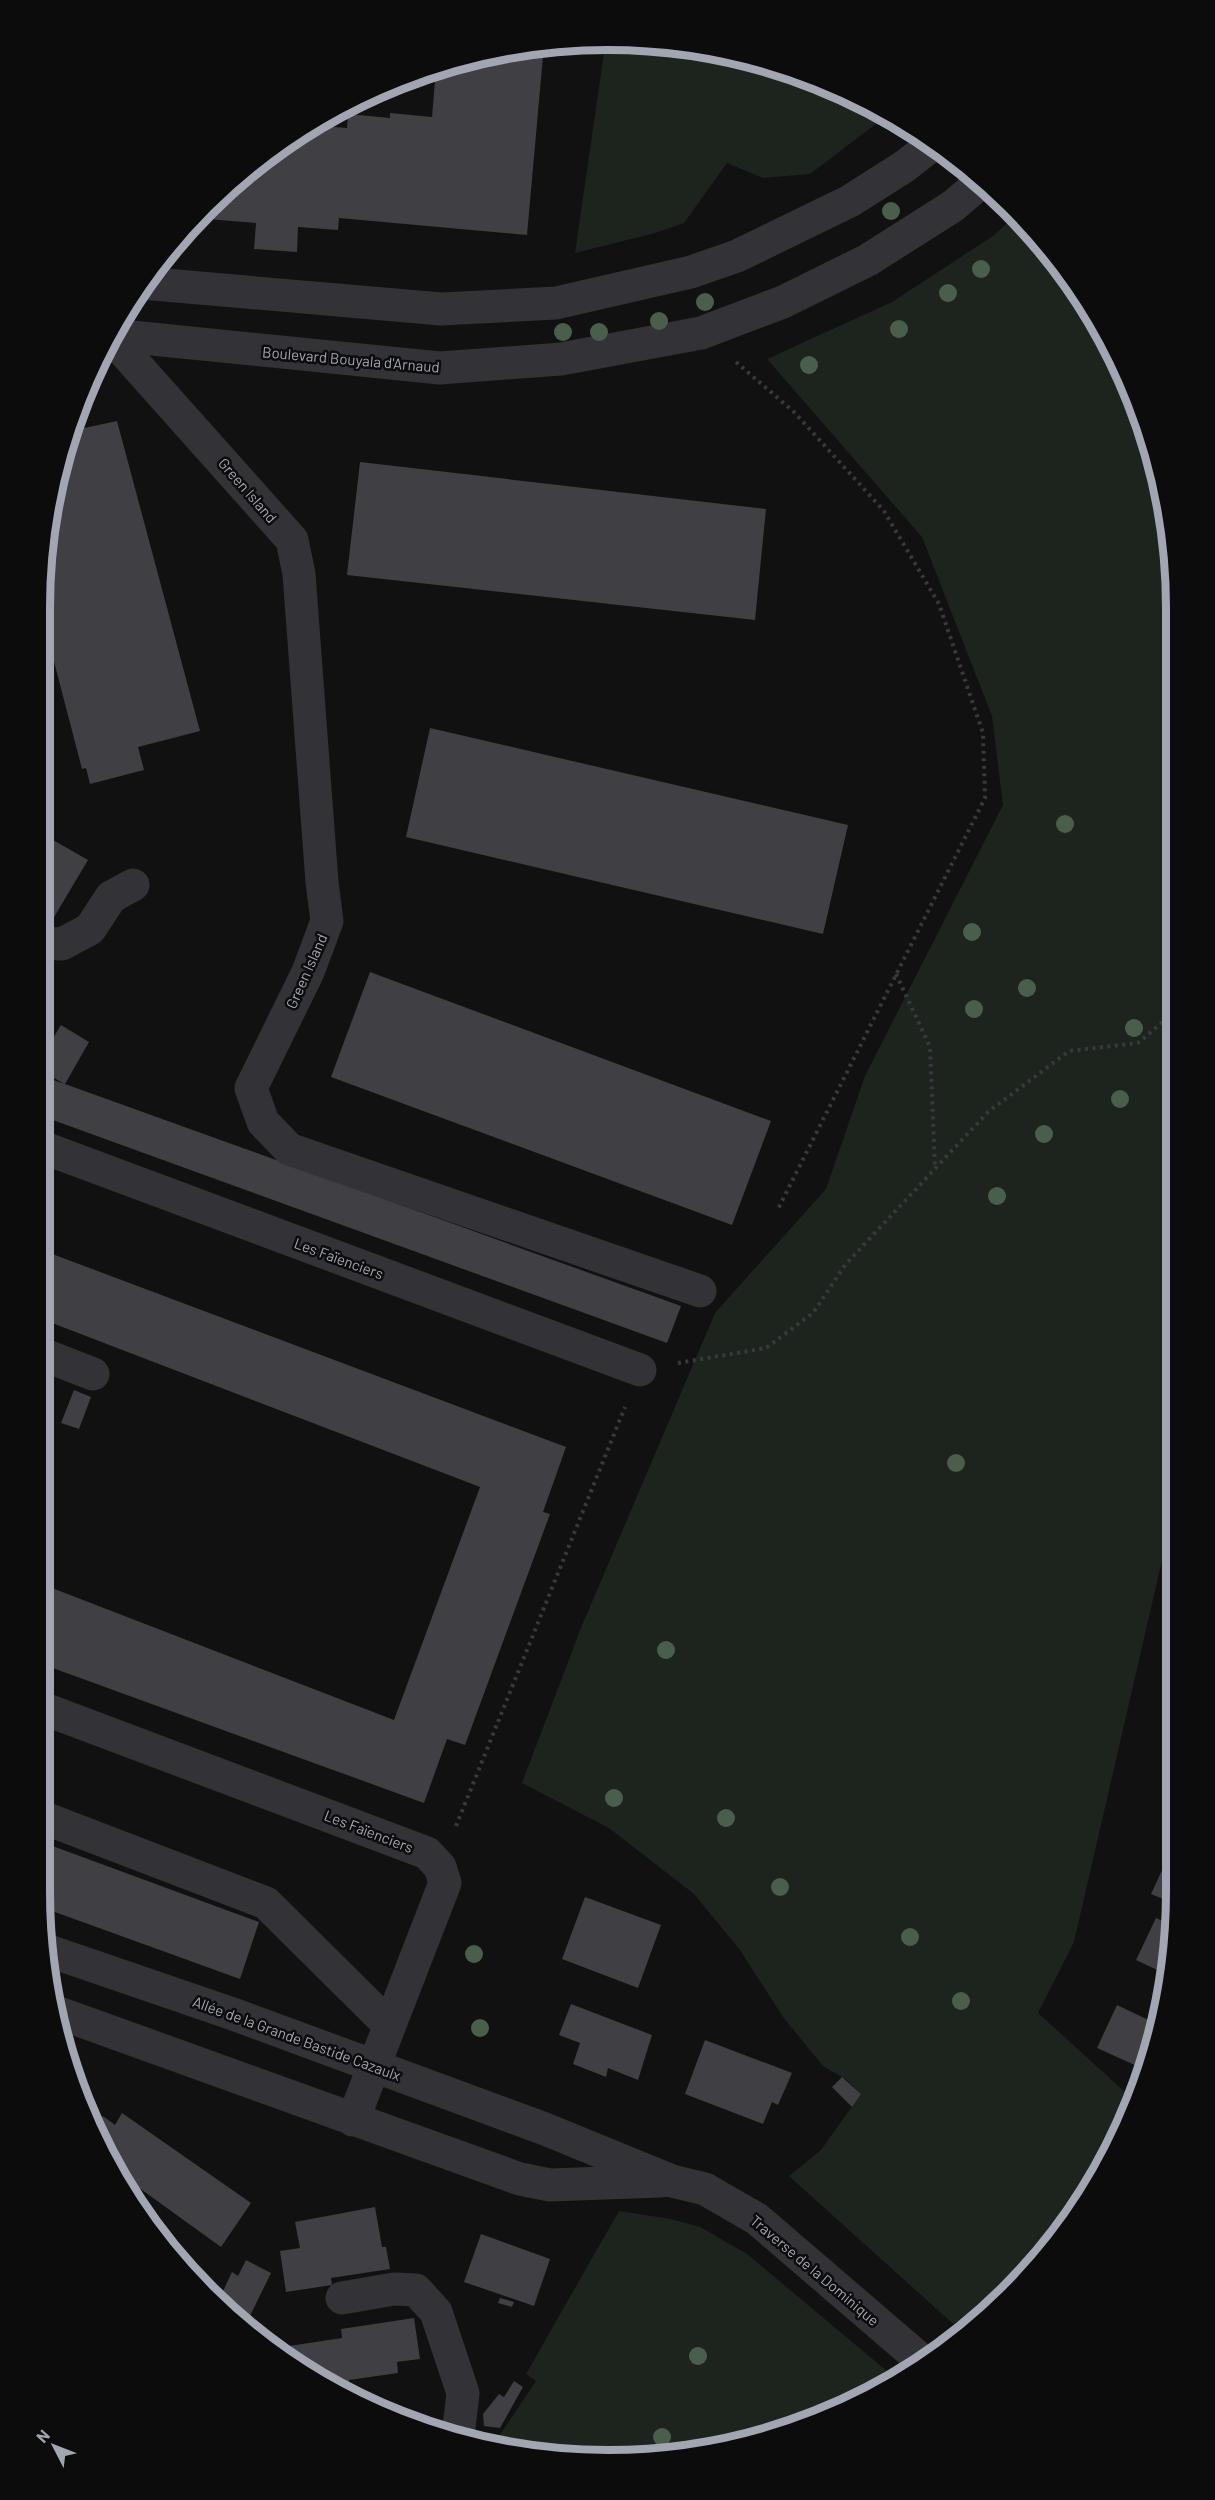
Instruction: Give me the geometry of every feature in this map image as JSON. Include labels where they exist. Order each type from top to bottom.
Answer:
[{"type":"street","points":[[153,284],[441,309],[556,303],[691,272],[737,256],[850,201],[905,166],[926,150]]},
{"type":"street","name":"Boulevard Bouyala d'Arnaud","points":[[119,337],[440,368],[561,359],[701,333],[783,302],[868,260],[953,206],[975,188]]},
{"type":"street","name":"Green Island","points":[[117,342],[292,540],[299,573],[322,882],[327,921],[308,972],[250,1088],[262,1122],[290,1149],[700,1291]]},
{"type":"street","points":[[50,944],[62,945],[90,929],[111,897],[133,885]]},
{"type":"street","name":"Les Faïenciers","points":[[50,1150],[640,1370]]},
{"type":"street","points":[[50,1357],[93,1374]]},
{"type":"street","name":"Les Faïenciers","points":[[50,1711],[427,1853],[440,1867]]},
{"type":"street","points":[[50,1820],[266,1903],[389,2025]]},
{"type":"street","points":[[353,2120],[445,1883],[440,1867]]},
{"type":"street","name":"Allée de la Grande Bastide Cazaulx","points":[[53,1952],[234,2014],[545,2129],[672,2181],[705,2189]]},
{"type":"street","name":"Allée de la Grande Bastide Cazaulx","points":[[63,2015],[520,2179],[550,2185],[672,2181]]},
{"type":"street","points":[[545,2129],[550,2185]]},
{"type":"street","name":"Traverse de la Dominique","points":[[705,2189],[757,2219],[917,2357]]},
{"type":"street","points":[[342,2298],[394,2289],[416,2290],[436,2312],[464,2393],[459,2430]]},
{"type":"path","points":[[701,333],[794,412],[884,512],[939,604],[983,733],[985,798],[777,1211]]},
{"type":"path","points":[[896,974],[930,1047],[935,1169]]},
{"type":"path","points":[[440,1867],[640,1370],[766,1348],[813,1313],[844,1265],[988,1112],[1069,1051],[1138,1043],[1166,1019]]},
{"type":"shaded area","points":[[604,50],[680,54],[752,69],[821,92],[880,121],[810,174],[763,178],[727,163],[684,223],[655,233],[575,253]]},
{"type":"shaded area","points":[[1009,221],[1050,268],[1091,329],[1123,394],[1136,428],[1155,499],[1161,535],[1166,608],[1166,1543],[1074,1942],[1038,2013],[1128,2094],[1091,2172],[1050,2232],[1002,2287],[957,2327],[789,2176],[821,2150],[861,2094],[847,2080],[823,2066],[783,2017],[740,1950],[694,1894],[609,1828],[522,1783],[581,1628],[715,1313],[826,1189],[865,1076],[1003,805],[992,716],[922,537],[767,359],[892,302],[993,236]]},
{"type":"shaded area","points":[[619,2211],[671,2219],[700,2227],[747,2254],[890,2374],[821,2408],[752,2431],[680,2446],[608,2450],[535,2446],[497,2439],[536,2381],[526,2374]]},
{"type":"building","points":[[543,53],[527,235],[339,218],[338,230],[298,227],[297,252],[254,249],[256,223],[207,219],[240,188],[297,144],[325,126],[347,128],[348,114],[390,118],[390,113],[432,117],[435,77],[499,60]]},
{"type":"building","points":[[117,421],[200,731],[138,747],[144,770],[90,784],[86,768],[82,769],[50,646],[54,535],[60,499],[79,429]]},
{"type":"building","points":[[360,462],[766,509],[755,620],[347,575]]},
{"type":"building","points":[[430,728],[848,825],[823,934],[406,837]]},
{"type":"building","points":[[50,838],[88,860],[50,924]]},
{"type":"building","points":[[370,972],[771,1121],[732,1225],[331,1077]]},
{"type":"building","points":[[61,1025],[89,1042],[65,1084],[50,1076],[50,1043]]},
{"type":"building","points":[[50,1079],[681,1306],[667,1343],[50,1119]]},
{"type":"building","points":[[50,1253],[566,1447],[543,1512],[550,1514],[465,1745],[447,1739],[424,1803],[50,1667],[50,1587],[394,1720],[480,1487],[50,1322]]},
{"type":"building","points":[[74,1390],[91,1397],[79,1429],[61,1423]]},
{"type":"building","points":[[50,1845],[259,1922],[240,1979],[50,1910]]},
{"type":"building","points":[[1166,1862],[1166,1900],[1151,1894]]},
{"type":"building","points":[[585,1897],[661,1925],[638,1988],[562,1959]]},
{"type":"building","points":[[1156,1918],[1164,1922],[1160,1971],[1136,1960]]},
{"type":"building","points":[[571,2004],[652,2035],[638,2080],[608,2068],[606,2077],[573,2064],[580,2043],[559,2035]]},
{"type":"building","points":[[1117,2005],[1150,2021],[1138,2066],[1097,2048]]},
{"type":"building","points":[[705,2040],[792,2073],[778,2105],[772,2102],[763,2124],[685,2094]]},
{"type":"building","points":[[842,2077],[861,2094],[852,2107],[832,2087]]},
{"type":"building","points":[[122,2113],[251,2203],[221,2247],[130,2181],[99,2121],[103,2116],[115,2125]]},
{"type":"building","points":[[375,2207],[382,2247],[386,2247],[390,2269],[331,2278],[332,2285],[286,2292],[280,2251],[300,2248],[295,2222]]},
{"type":"building","points":[[481,2234],[550,2259],[534,2306],[464,2282]]},
{"type":"building","points":[[246,2260],[271,2273],[248,2319],[221,2295],[232,2272],[238,2276]]},
{"type":"building","points":[[500,2298],[514,2302],[512,2307],[498,2303]]},
{"type":"building","points":[[414,2318],[420,2359],[397,2362],[398,2373],[349,2380],[350,2387],[290,2351],[289,2346],[342,2338],[341,2329]]},
{"type":"building","points":[[514,2381],[523,2387],[500,2428],[484,2426],[483,2414],[499,2394],[504,2397]]}]
